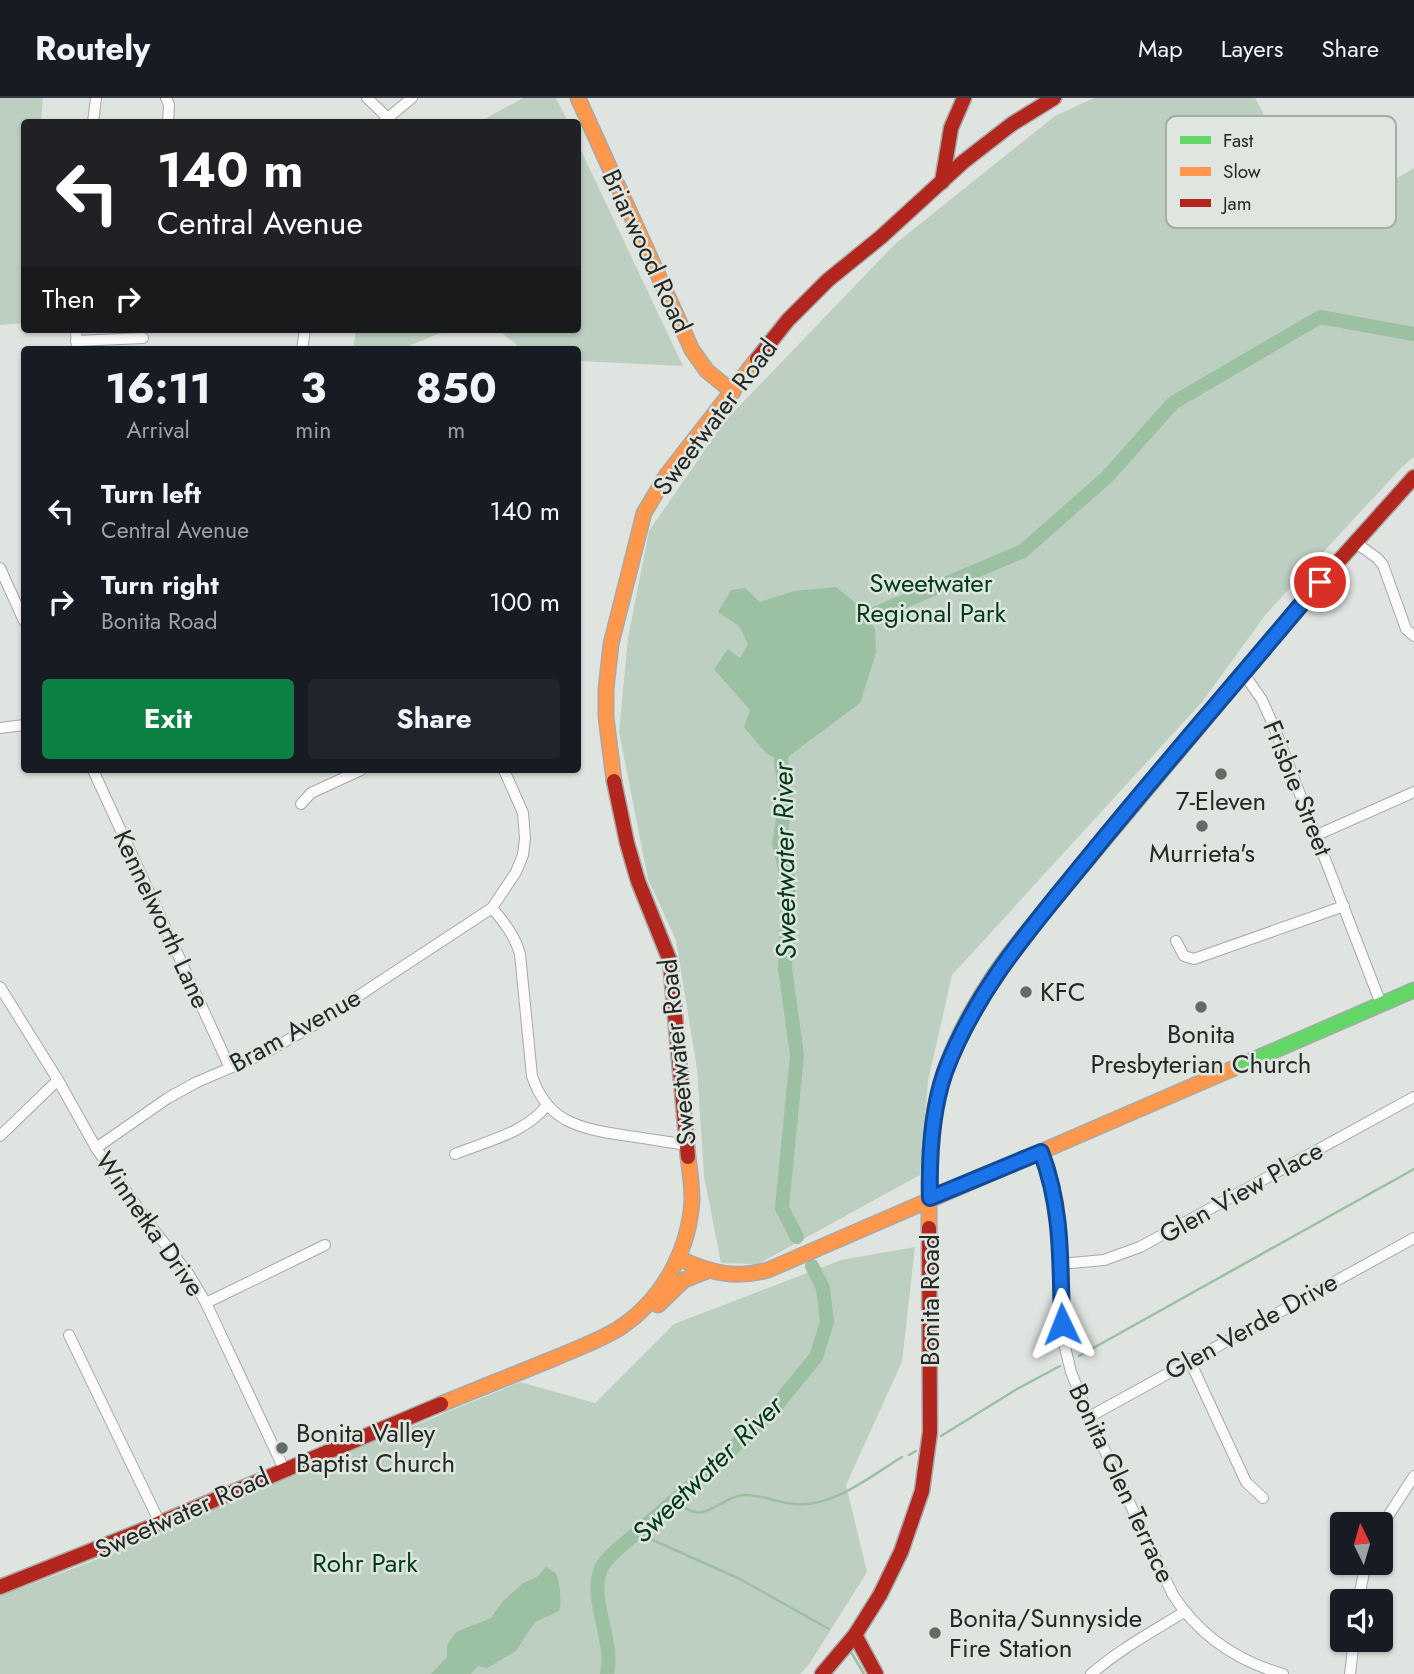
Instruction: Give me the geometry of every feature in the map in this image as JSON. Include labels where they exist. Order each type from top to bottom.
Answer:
[{"type":"main road","name":"Briarwood Road","points":[[578,98],[692,350],[708,371],[733,392]]},
{"type":"main road","points":[[942,182],[955,113],[964,98]]},
{"type":"main road","name":"Sweetwater Road","points":[[0,1587],[84,1556],[593,1340],[624,1324],[663,1287],[680,1259],[692,1214],[670,961],[638,881],[627,843],[615,786],[606,717],[611,644],[644,513],[666,476],[788,320],[828,279],[881,237],[963,162],[1012,124],[1054,98]]},
{"type":"main road","name":"Bonita Road","points":[[822,1674],[855,1635],[880,1595],[901,1552],[922,1491],[930,1433],[929,1161],[937,1098],[968,1018],[1021,939],[1152,780],[1320,582],[1414,477]]},
{"type":"main road","points":[[680,1259],[729,1277],[748,1277],[1414,990]]},
{"type":"main road","points":[[593,1340],[604,1342],[637,1326],[684,1280],[707,1270]]},
{"type":"main road","points":[[855,1635],[876,1674]]},
{"type":"street","points":[[93,119],[96,98]]},
{"type":"street","points":[[166,98],[169,105],[168,119]]},
{"type":"street","points":[[367,98],[384,119]]},
{"type":"street","points":[[386,119],[412,98]]},
{"type":"street","points":[[76,346],[143,338]]},
{"type":"street","points":[[1356,543],[1383,565],[1405,629],[1414,636]]},
{"type":"street","points":[[0,568],[21,614]]},
{"type":"street","name":"Frisbie Street","points":[[1244,674],[1262,700],[1381,1004]]},
{"type":"street","points":[[0,728],[21,725]]},
{"type":"street","name":"Kennelworth Lane","points":[[94,773],[230,1068]]},
{"type":"street","points":[[301,804],[311,793],[354,773]]},
{"type":"street","points":[[505,773],[523,813],[525,838],[523,855],[516,872],[492,908],[505,923],[520,954],[532,1076],[538,1091],[547,1105],[561,1117],[586,1129],[688,1145]]},
{"type":"street","points":[[1317,835],[1414,792]]},
{"type":"street","points":[[1176,941],[1184,956],[1194,959],[1344,906]]},
{"type":"street","name":"Bram Avenue","points":[[96,1148],[168,1098],[265,1053],[314,1025],[492,908]]},
{"type":"street","name":"Winnetka Drive","points":[[0,987],[58,1080],[96,1148],[150,1225],[188,1273],[206,1303],[284,1469]]},
{"type":"street","points":[[0,1136],[58,1080]]},
{"type":"street","name":"Glen View Place","points":[[1060,1264],[1104,1260],[1140,1247],[1414,1097]]},
{"type":"street","points":[[455,1154],[524,1127],[538,1117],[547,1105]]},
{"type":"street","name":"Bonita Glen Terrace","points":[[1041,1152],[1057,1206],[1063,1343],[1089,1417],[1184,1612],[1212,1639],[1233,1654],[1283,1674]]},
{"type":"street","name":"Glen Verde Drive","points":[[1089,1417],[1414,1238]]},
{"type":"street","points":[[206,1303],[325,1245]]},
{"type":"street","points":[[69,1335],[160,1523]]},
{"type":"street","points":[[1189,1360],[1246,1482],[1263,1499]]},
{"type":"street","points":[[1391,1512],[1414,1476]]},
{"type":"street","points":[[1091,1674],[1124,1647],[1184,1612]]},
{"type":"street","points":[[1350,1674],[1353,1652]]},
{"type":"green space","points":[[0,98],[43,98],[41,119],[21,119],[21,323],[0,325]]},
{"type":"green space","points":[[523,98],[556,98],[566,119],[484,119]]},
{"type":"green space","name":"Sweetwater Regional Park","points":[[1094,98],[1255,98],[1265,116],[1166,116],[1166,228],[1396,228],[1396,179],[1414,168],[1414,457],[1266,614],[1202,702],[952,975],[928,1081],[920,1175],[758,1264],[721,1263],[704,1176],[697,1069],[676,940],[648,879],[619,732],[628,638],[649,531],[724,422],[895,244],[1055,116]]},
{"type":"green space","points":[[581,150],[683,366],[581,361],[581,346],[518,346],[502,333],[581,333]]},
{"type":"green space","points":[[355,333],[440,333],[409,346],[354,346]]},
{"type":"green space","name":"Rohr Park","points":[[915,1247],[902,1362],[846,1485],[867,1572],[808,1666],[800,1674],[0,1674],[0,1596],[112,1554],[310,1465],[520,1382],[595,1403],[674,1324],[841,1260]]},
{"type":"shaded area","points":[[836,587],[858,605],[875,628],[876,653],[860,703],[781,762],[766,753],[744,727],[750,710],[714,669],[728,649],[740,658],[748,644],[739,626],[718,612],[731,590],[745,588],[760,602],[794,591]]},
{"type":"shaded area","points":[[546,1567],[557,1577],[559,1611],[535,1622],[516,1651],[487,1668],[478,1666],[471,1674],[431,1674],[447,1657],[447,1645],[456,1632],[491,1618],[503,1601],[523,1583],[537,1577]]},
{"type":"waterway","name":"Sweetwater River","points":[[851,630],[865,618],[1023,551],[1107,477],[1173,403],[1320,317],[1414,334]]},
{"type":"waterway","name":"Sweetwater River","points":[[783,744],[781,762],[786,800],[779,843],[789,885],[785,968],[797,1055],[782,1208],[797,1237]]},
{"type":"waterway","points":[[1079,1356],[1414,1169]]},
{"type":"waterway","name":"Sweetwater River","points":[[607,1674],[608,1648],[598,1593],[602,1567],[611,1555],[720,1461],[775,1407],[816,1357],[827,1322],[823,1288],[812,1266]]},
{"type":"waterway","points":[[941,1436],[1060,1366]]},
{"type":"waterway","points":[[909,1455],[916,1451]]},
{"type":"waterway","points":[[676,1499],[694,1512],[702,1512],[743,1495],[809,1504],[824,1501],[852,1489],[902,1457]]},
{"type":"waterway","points":[[637,1533],[740,1579],[829,1629]]},
{"type":"waterway","points":[[851,1652],[864,1674]]},
{"type":"traffic: fast","points":[[1232,1069],[1414,990]]},
{"type":"traffic: slow","points":[[578,98],[692,350],[707,371],[733,392]]},
{"type":"traffic: slow","points":[[614,781],[606,717],[611,644],[644,513],[666,476],[757,359]]},
{"type":"traffic: slow","points":[[929,1228],[931,1147],[942,1078],[970,1014],[1022,938]]},
{"type":"traffic: slow","points":[[680,1259],[723,1273],[745,1274],[768,1270],[1232,1069]]},
{"type":"traffic: slow","points":[[441,1404],[603,1337],[634,1318],[660,1289],[679,1256],[690,1219],[692,1200],[688,1157]]},
{"type":"traffic: slow","points":[[658,1305],[684,1280],[707,1271]]},
{"type":"traffic: jam","points":[[942,182],[951,128],[964,98]]},
{"type":"traffic: jam","points":[[757,359],[788,320],[828,280],[881,237],[963,162],[1012,124],[1054,98]]},
{"type":"traffic: jam","points":[[1022,938],[1320,582],[1414,477]]},
{"type":"traffic: jam","points":[[614,781],[638,881],[670,961],[688,1157]]},
{"type":"traffic: jam","points":[[822,1674],[855,1635],[880,1595],[901,1552],[922,1491],[930,1432],[929,1228]]},
{"type":"traffic: jam","points":[[0,1587],[148,1528],[441,1404]]},
{"type":"traffic: jam","points":[[855,1635],[876,1674]]},
{"type":"place","name":"7-Eleven","points":[[1221,774]]},
{"type":"place","name":"Murrieta's","points":[[1202,826]]},
{"type":"place","name":"KFC","points":[[1026,992]]},
{"type":"place","name":"Bonita Presbyterian Church","points":[[1201,1007]]},
{"type":"place","name":"Bonita Valley Baptist Church","points":[[282,1448]]},
{"type":"place","name":"Bonita/Sunnyside Fire Station","points":[[935,1633]]},
{"type":"route","points":[[1062,1324],[1058,1213],[1052,1183],[1041,1152],[930,1198],[929,1161],[937,1098],[945,1073],[968,1018],[1013,949],[1320,582]]}]
